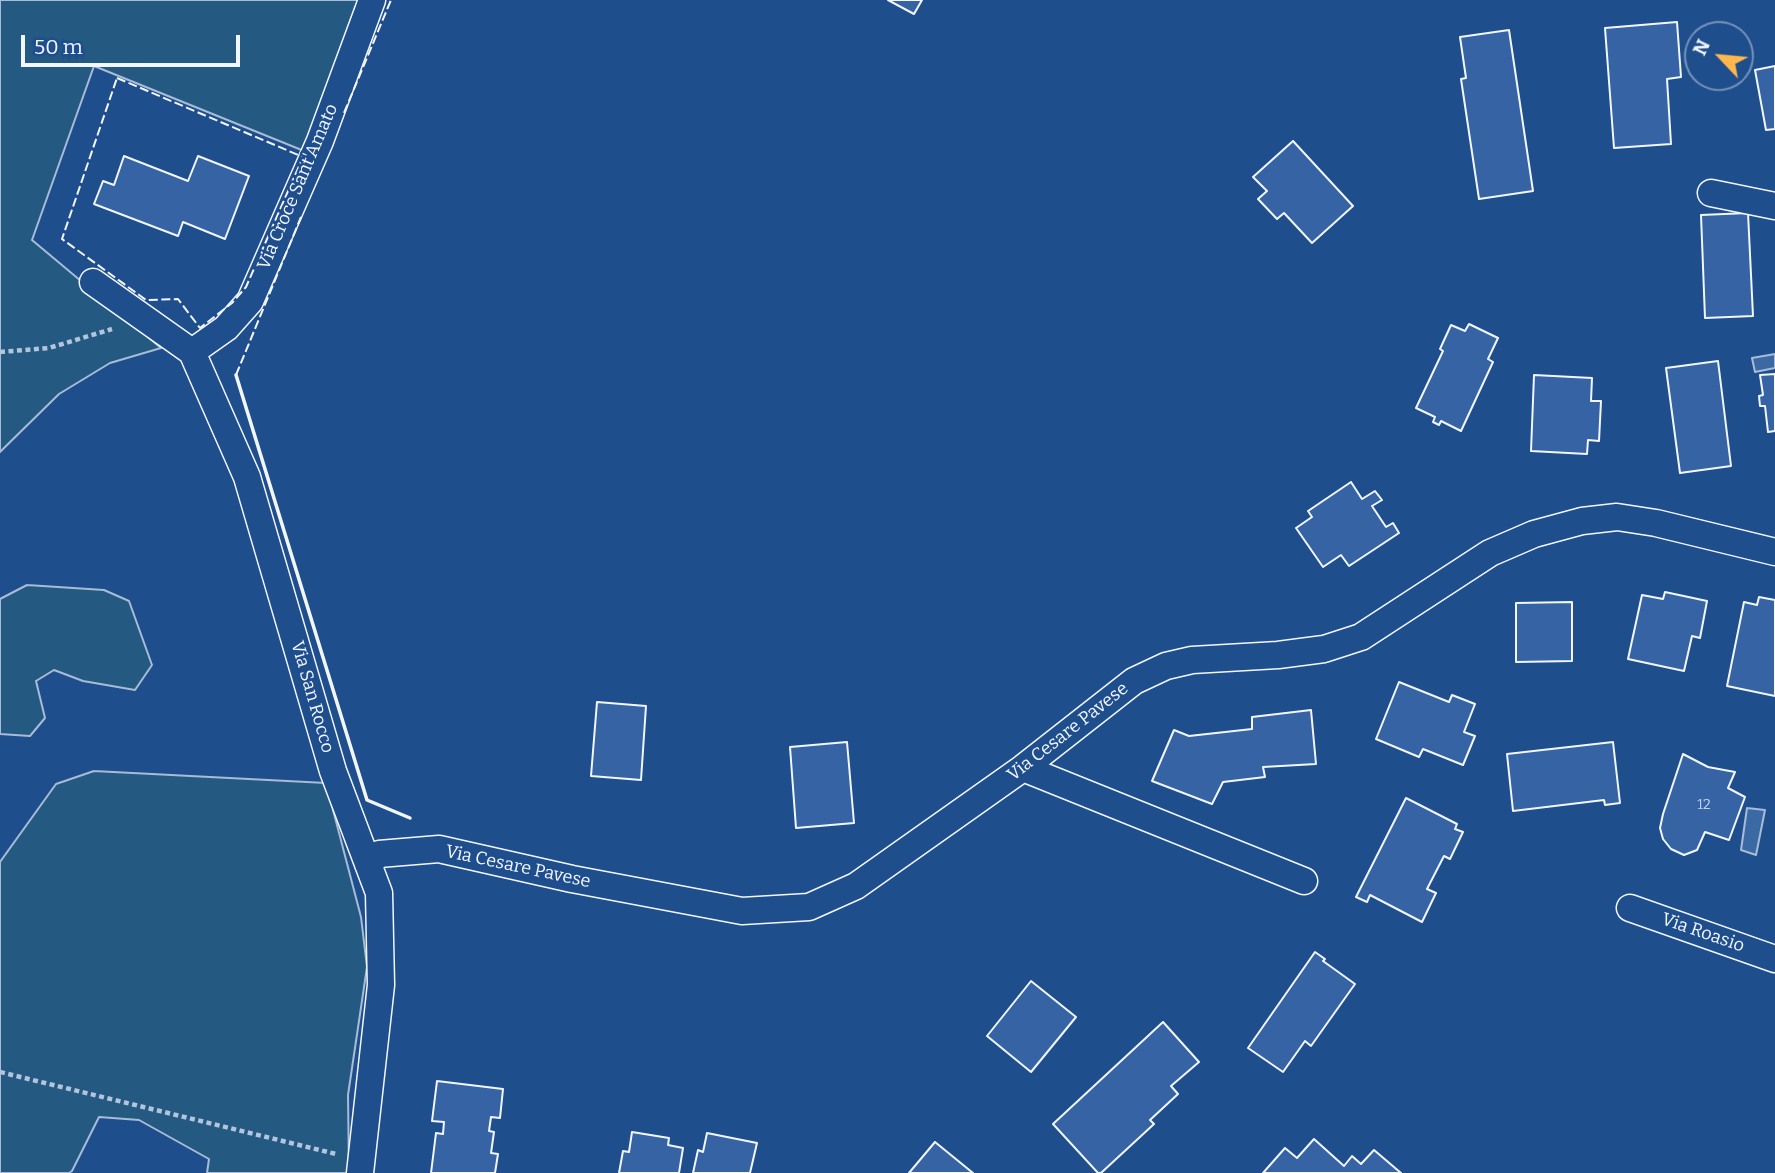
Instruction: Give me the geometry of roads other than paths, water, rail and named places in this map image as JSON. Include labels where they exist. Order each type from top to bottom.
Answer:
[{"type":"street","name":"Via Croce Sant'Amato","points":[[192,352],[226,328],[250,301],[320,141],[372,0]]},
{"type":"street","points":[[1711,192],[1775,206]]},
{"type":"street","points":[[93,282],[192,352]]},
{"type":"street","name":"Via San Rocco","points":[[192,352],[247,477],[334,771],[379,893],[381,985],[360,1166]]},
{"type":"street","name":"Via Cesare Pavese","points":[[369,864],[379,853],[439,849],[572,879],[743,911],[809,907],[856,886],[1023,768],[1134,681],[1166,666],[1192,660],[1278,655],[1324,649],[1361,637],[1490,552],[1534,534],[1582,521],[1617,517],[1656,523],[1775,552]]},
{"type":"street","points":[[1023,768],[1304,881]]},
{"type":"street","name":"Via Roasio","points":[[1630,908],[1775,959]]}]
